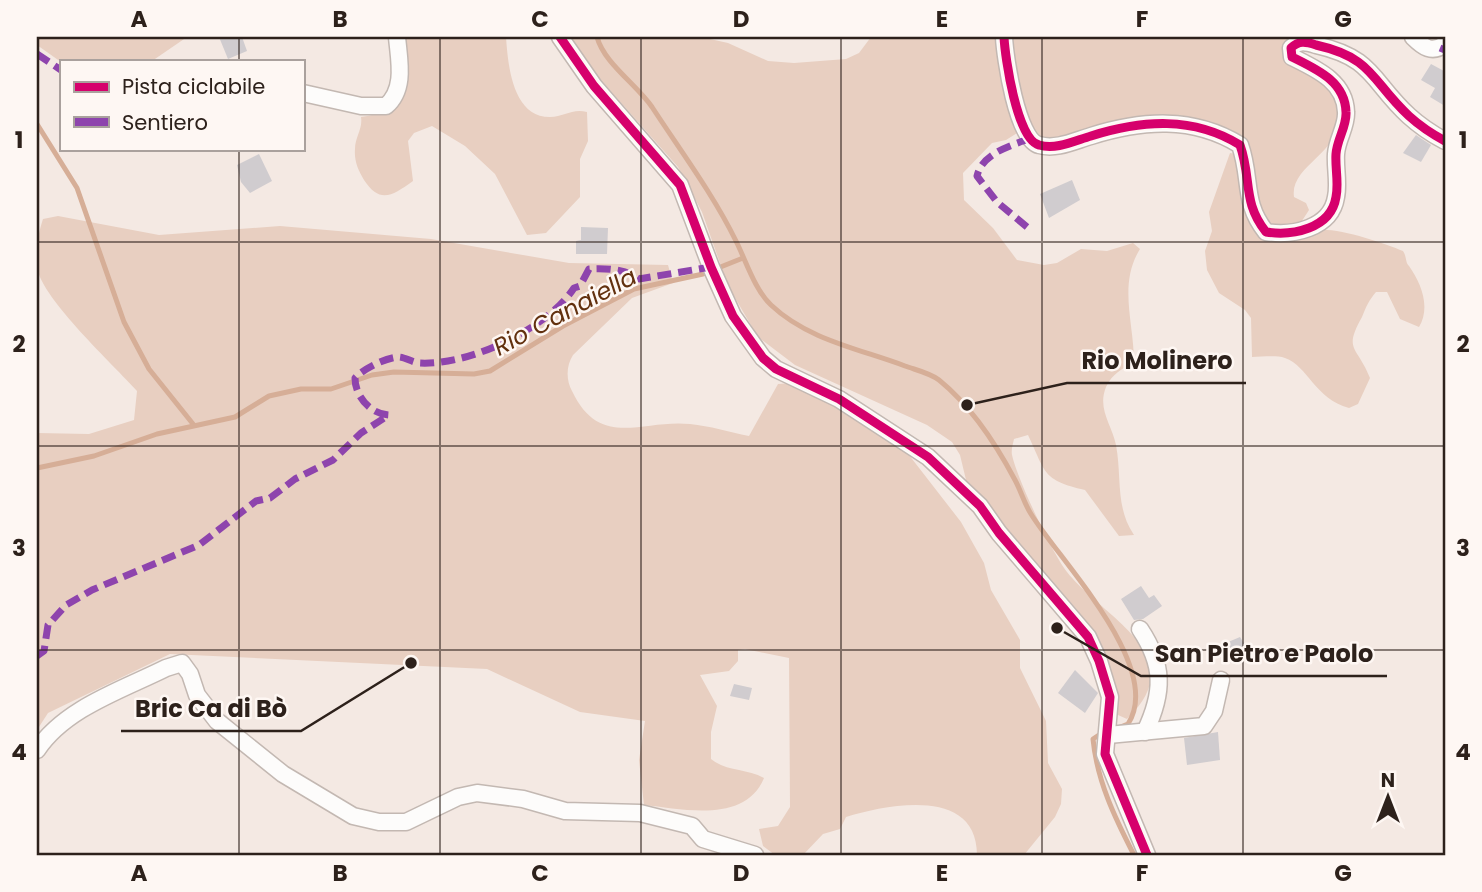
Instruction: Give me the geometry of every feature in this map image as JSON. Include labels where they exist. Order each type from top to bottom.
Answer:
[{"type":"street","points":[[304,93],[360,106],[386,106],[396,94],[399,84],[397,37]]},
{"type":"street","points":[[560,37],[594,86],[680,185],[710,265],[733,316],[763,358],[776,369],[839,399],[928,457],[979,506],[1088,637],[1108,683],[1105,754],[1147,855]]},
{"type":"street","points":[[1004,37],[1018,113],[1029,139],[1037,145],[1060,146],[1095,135],[1166,121],[1211,130],[1240,145],[1247,163],[1251,211],[1266,232],[1284,235],[1310,229],[1332,208],[1336,198],[1336,153],[1346,112],[1341,95],[1330,77],[1292,57],[1291,48],[1295,44],[1302,42],[1334,48],[1357,58],[1371,70],[1411,118],[1445,141]]},
{"type":"street","points":[[1413,37],[1424,48],[1437,49],[1445,44]]},
{"type":"street","points":[[1140,629],[1155,651],[1159,670],[1158,692],[1145,732]]},
{"type":"street","points":[[37,750],[49,733],[69,718],[166,668],[183,663],[197,695],[217,721],[283,774],[353,816],[380,822],[406,822],[458,797],[477,793],[523,799],[565,811],[640,813],[692,826],[703,839],[755,855]]},
{"type":"street","points":[[1108,729],[1145,732],[1204,726],[1214,711],[1221,680]]},
{"type":"shaded area","points":[[37,37],[187,37],[153,60],[60,61],[37,45]]},
{"type":"shaded area","points":[[401,37],[506,37],[514,87],[527,108],[537,115],[550,117],[577,111],[587,112],[588,141],[580,159],[580,197],[546,233],[527,235],[495,174],[465,146],[432,126],[414,133],[408,141],[413,181],[399,191],[381,195],[364,180],[355,153],[361,117],[379,113],[398,100],[403,80]]},
{"type":"shaded area","points":[[570,37],[701,37],[728,43],[768,61],[794,63],[846,59],[859,53],[871,37],[1292,37],[1284,49],[1331,86],[1338,106],[1339,122],[1328,146],[1300,175],[1295,185],[1294,197],[1306,203],[1309,210],[1298,227],[1271,229],[1261,221],[1250,146],[1224,127],[1177,118],[1049,141],[1019,132],[1006,140],[992,143],[963,173],[964,200],[993,228],[1017,260],[1044,265],[1057,263],[1081,249],[1107,251],[1133,243],[1140,249],[1133,262],[1128,290],[1134,362],[1111,379],[1106,387],[1103,403],[1116,445],[1124,514],[1134,535],[1119,536],[1085,490],[1060,483],[1047,473],[1028,435],[1014,439],[1012,451],[1015,466],[1044,533],[1067,572],[1136,639],[1147,656],[1151,676],[1145,696],[1127,719],[1118,715],[1115,685],[1101,649],[1078,611],[967,484],[960,455],[952,442],[927,425],[795,365],[758,337],[728,286],[702,212],[678,167],[579,54]]},
{"type":"shaded area","points":[[1230,153],[1236,154],[1245,213],[1259,237],[1275,240],[1326,230],[1348,233],[1403,251],[1423,295],[1423,319],[1419,327],[1400,319],[1387,292],[1376,292],[1353,336],[1354,348],[1370,378],[1358,404],[1349,408],[1337,404],[1300,368],[1285,358],[1252,357],[1251,318],[1245,310],[1219,293],[1207,270],[1205,251],[1212,231],[1209,212]]},
{"type":"shaded area","points":[[58,216],[159,235],[280,226],[431,239],[569,263],[668,265],[673,283],[632,298],[573,355],[568,368],[569,382],[583,409],[609,426],[624,428],[690,424],[749,436],[778,384],[792,383],[864,421],[909,455],[961,522],[984,563],[991,590],[1020,640],[1020,668],[1046,721],[1048,763],[1062,789],[1061,804],[1055,817],[1024,855],[977,855],[973,833],[963,819],[947,810],[906,805],[846,817],[840,829],[823,834],[803,855],[775,855],[763,846],[759,829],[778,826],[790,807],[789,658],[745,649],[738,650],[738,661],[729,671],[700,675],[717,706],[711,732],[711,759],[724,766],[764,778],[755,793],[743,802],[712,810],[644,805],[639,760],[645,721],[580,712],[487,669],[170,654],[48,713],[37,730],[37,433],[89,434],[134,420],[137,391],[65,314],[42,281],[36,262],[40,231],[43,219]]},
{"type":"building","points":[[219,37],[242,37],[247,51],[228,59]]},
{"type":"building","points":[[1431,64],[1444,71],[1445,68],[1445,106],[1430,97],[1435,88],[1421,80]]},
{"type":"building","points":[[1416,135],[1431,145],[1421,162],[1403,153]]},
{"type":"building","points":[[259,154],[272,181],[250,193],[241,182],[237,165]]},
{"type":"building","points":[[1072,180],[1080,200],[1049,218],[1040,194]]},
{"type":"building","points":[[581,227],[608,228],[607,254],[576,254],[576,241],[581,240]]},
{"type":"building","points":[[1141,586],[1149,598],[1154,595],[1162,606],[1143,619],[1134,620],[1121,599]]},
{"type":"building","points":[[1240,637],[1250,653],[1231,663],[1221,645]]},
{"type":"building","points":[[1075,670],[1098,693],[1085,713],[1058,693]]},
{"type":"building","points":[[734,684],[752,688],[749,700],[730,696]]},
{"type":"building","points":[[1218,732],[1220,760],[1187,765],[1184,738]]},
{"type":"waterway","points":[[597,37],[606,56],[652,107],[696,173],[727,224],[765,299],[786,317],[818,335],[935,378],[951,390],[982,426],[1008,466],[1031,514],[1104,615],[1121,645],[1132,674],[1136,700],[1128,724],[1118,728]]},
{"type":"waterway","points":[[37,124],[77,188],[124,322],[149,369],[193,424]]},
{"type":"waterway","name":"Rio Canaiella","points":[[37,468],[94,456],[157,434],[235,417],[269,396],[301,389],[331,389],[372,375],[394,372],[474,374],[490,371],[563,326],[634,289],[703,274],[743,258]]},
{"type":"waterway","points":[[1105,731],[1093,739],[1098,770],[1134,855]]},
{"type":"marked path","points":[[1440,48],[1445,50]]},
{"type":"marked path","points":[[37,54],[60,69]]},
{"type":"marked path","points":[[1027,227],[997,202],[977,176],[990,156],[1029,139]]},
{"type":"marked path","points":[[37,656],[44,651],[48,625],[66,605],[92,590],[199,545],[256,501],[270,498],[295,479],[333,460],[361,433],[389,415],[370,408],[358,391],[355,378],[369,368],[398,357],[419,363],[461,358],[505,342],[526,331],[562,303],[574,288],[580,286],[589,269],[622,271],[639,279],[711,267]]},
{"type":"cycle path","points":[[560,37],[594,86],[680,185],[733,316],[763,358],[776,369],[839,399],[928,457],[980,506],[999,533],[1088,637],[1110,697],[1105,754],[1147,855]]},
{"type":"cycle path","points":[[1004,37],[1014,97],[1024,129],[1031,140],[1039,145],[1058,146],[1110,131],[1148,124],[1186,125],[1222,136],[1240,145],[1250,200],[1258,221],[1266,232],[1287,233],[1309,228],[1327,217],[1336,197],[1336,154],[1346,117],[1344,101],[1341,92],[1328,77],[1292,57],[1291,48],[1297,44],[1306,43],[1335,50],[1361,64],[1409,116],[1445,141]]},
{"type":"place","name":"Rio Molinero","points":[[967,405]]},
{"type":"place","name":"San Pietro e Paolo","points":[[1057,628]]},
{"type":"place","name":"Bric Ca di Bò","points":[[411,663]]}]
